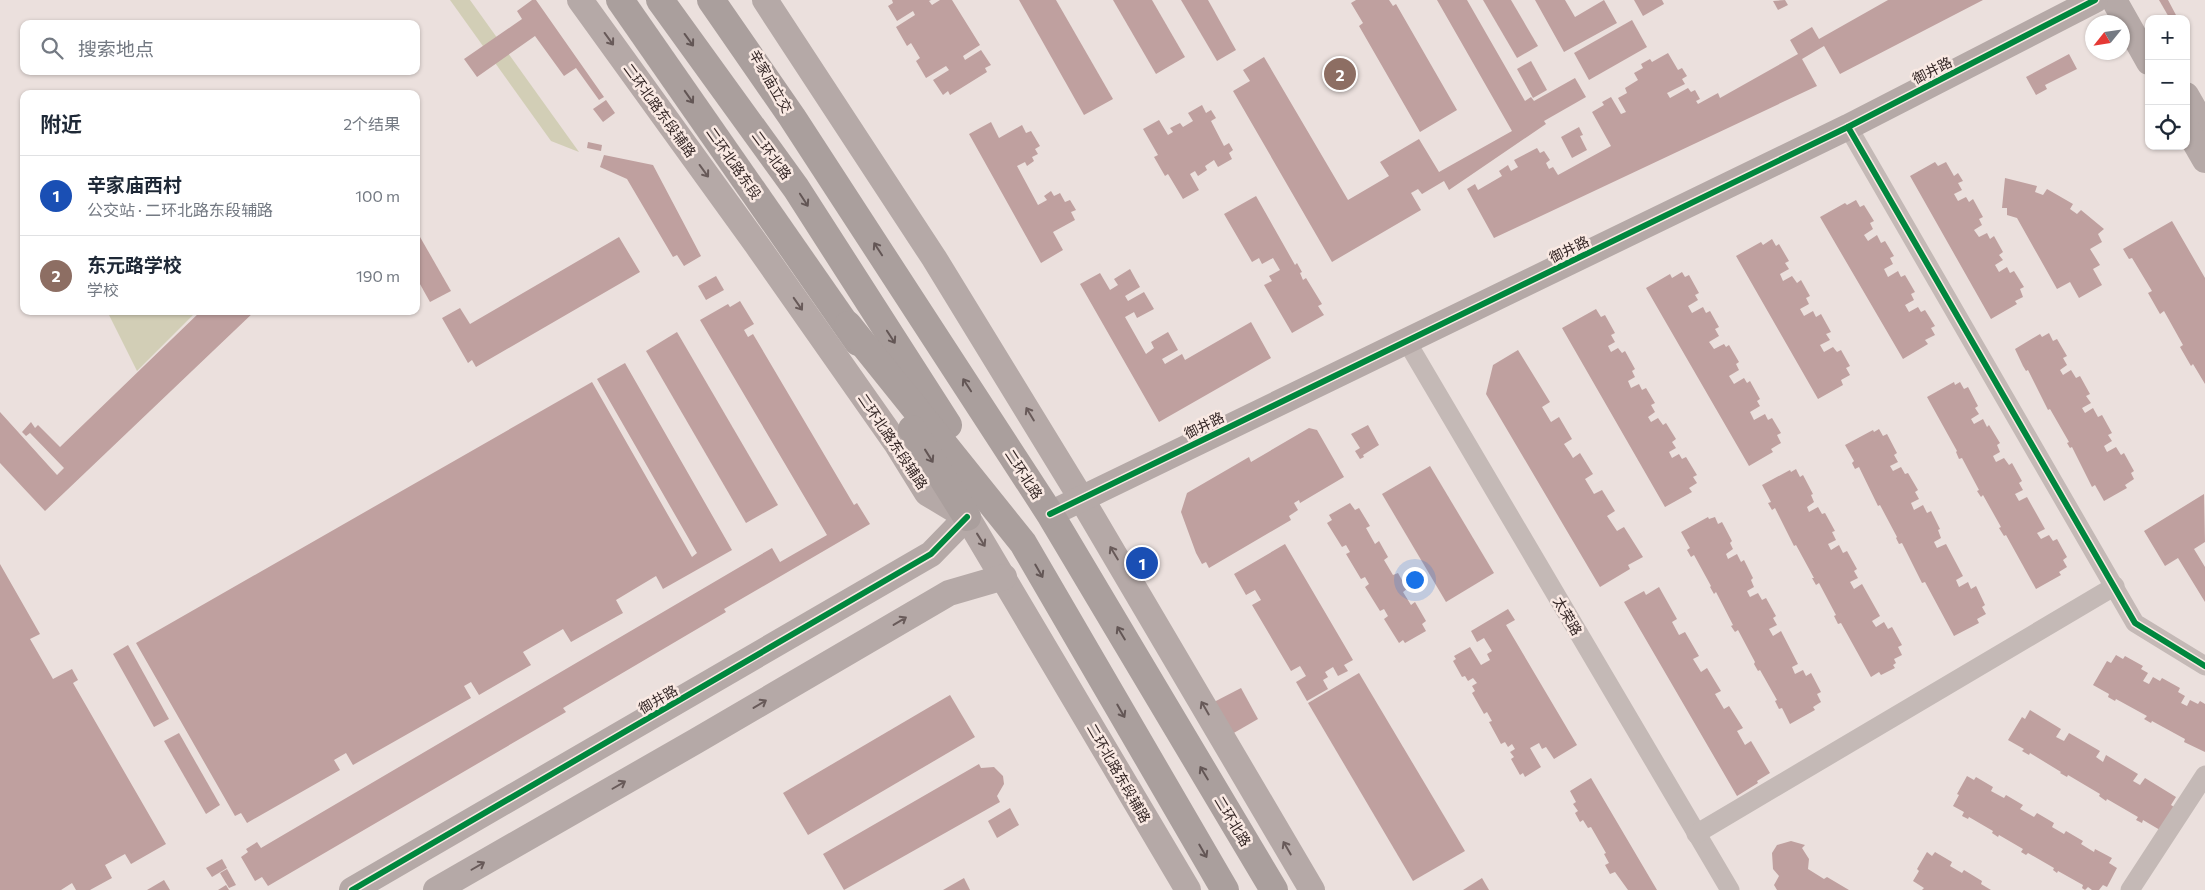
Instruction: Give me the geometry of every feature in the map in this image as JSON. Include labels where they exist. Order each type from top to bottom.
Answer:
[{"type":"highway","name":"二环北路东段","points":[[620,0],[848,326]]},
{"type":"highway","name":"二环北路","points":[[660,0],[796,188],[1023,543],[1225,890]]},
{"type":"highway","name":"辛家庙立交","points":[[712,0],[792,117]]},
{"type":"highway","name":"辛家庙立交","points":[[725,0],[792,117]]},
{"type":"highway","name":"二环北路","points":[[792,117],[1050,514],[1274,890]]},
{"type":"highway","points":[[848,326],[967,517]]},
{"type":"highway","name":"二环北路","points":[[848,326],[1023,543]]},
{"type":"street","name":"二环北路东段辅路","points":[[580,0],[757,245],[896,443],[928,493],[967,517],[1188,890]]},
{"type":"street","points":[[766,0],[934,258],[1081,498],[1312,890]]},
{"type":"street","name":"御井路","points":[[1050,514],[1848,127],[2095,0]]},
{"type":"street","points":[[2114,0],[2148,60]]},
{"type":"street","points":[[2131,0],[2145,23]]},
{"type":"street","points":[[2190,103],[2205,128]]},
{"type":"street","points":[[1848,127],[2135,623],[2205,666]]},
{"type":"street","points":[[2190,134],[2205,160]]},
{"type":"street","name":"太荣路","points":[[1407,342],[1730,890]]},
{"type":"street","name":"御井路","points":[[352,890],[931,554],[967,517]]},
{"type":"street","points":[[436,890],[949,593],[1004,577]]},
{"type":"street","points":[[1696,834],[2115,586]]},
{"type":"street","points":[[2130,890],[2205,775]]},
{"type":"shaded area","points":[[450,0],[470,0],[579,152],[551,141]]},
{"type":"shaded area","points":[[109,315],[193,315],[137,371]]},
{"type":"building","points":[[532,0],[536,0],[604,97],[599,100],[576,68],[564,76],[535,36],[477,77],[464,59],[522,19],[517,11]]},
{"type":"building","points":[[892,0],[931,0],[929,1],[932,5],[940,0],[952,0],[980,45],[963,56],[965,60],[981,50],[991,65],[985,68],[987,72],[950,95],[948,91],[943,95],[933,80],[949,70],[946,66],[926,78],[916,61],[920,58],[911,43],[907,46],[896,27],[915,15],[913,11],[897,21],[888,6],[893,3]]},
{"type":"building","points":[[1019,0],[1056,0],[1113,99],[1084,115]]},
{"type":"building","points":[[1113,0],[1152,0],[1185,57],[1156,74]]},
{"type":"building","points":[[1181,0],[1208,0],[1236,50],[1217,61]]},
{"type":"building","points":[[1356,0],[1389,0],[1393,6],[1396,4],[1457,110],[1420,132],[1359,26],[1363,23],[1351,3]]},
{"type":"building","points":[[1437,0],[1467,0],[1525,101],[1531,97],[1534,101],[1575,78],[1586,97],[1544,121],[1546,124],[1449,190],[1444,181],[1422,194],[1418,189],[1411,193],[1421,210],[1332,262],[1233,91],[1250,81],[1243,70],[1264,57],[1348,200],[1389,176],[1380,162],[1419,139],[1439,172],[1512,131]]},
{"type":"building","points":[[1483,0],[1511,0],[1538,46],[1517,58]]},
{"type":"building","points":[[1535,0],[1565,0],[1575,17],[1604,0],[1617,23],[1564,52]]},
{"type":"building","points":[[1634,0],[1662,0],[1664,4],[1643,16]]},
{"type":"building","points":[[1785,0],[1788,5],[1778,10],[1773,1]]},
{"type":"building","points":[[1888,0],[1983,0],[1840,74],[1824,46],[1802,59],[1817,86],[1494,238],[1467,189],[1475,184],[1478,190],[1502,176],[1499,171],[1508,165],[1511,171],[1518,167],[1514,160],[1537,148],[1540,153],[1544,151],[1550,160],[1546,163],[1549,169],[1553,167],[1558,175],[1611,146],[1592,112],[1604,105],[1602,102],[1611,97],[1621,114],[1626,112],[1618,98],[1627,93],[1625,88],[1638,80],[1634,73],[1643,68],[1641,64],[1650,59],[1652,62],[1668,53],[1678,70],[1682,68],[1687,76],[1682,79],[1685,84],[1667,93],[1670,98],[1688,88],[1691,92],[1695,90],[1700,99],[1696,101],[1698,104],[1718,93],[1720,98],[1798,54],[1790,40],[1812,27],[1819,39]]},
{"type":"building","points":[[2159,0],[2168,0],[2176,15],[2168,15]]},
{"type":"building","points":[[1632,20],[1647,47],[1589,80],[1574,53]]},
{"type":"building","points":[[2069,54],[2077,69],[2045,85],[2047,89],[2036,95],[2026,77]]},
{"type":"building","points":[[1531,61],[1547,90],[1533,98],[1517,69]]},
{"type":"building","points":[[606,100],[615,113],[603,122],[593,109]]},
{"type":"building","points":[[1202,105],[1206,113],[1211,110],[1216,118],[1211,121],[1224,146],[1229,143],[1233,150],[1229,153],[1232,159],[1218,167],[1214,160],[1205,166],[1207,170],[1198,176],[1195,171],[1190,174],[1199,190],[1183,199],[1168,174],[1165,176],[1154,157],[1158,155],[1143,129],[1159,120],[1168,135],[1173,132],[1170,128],[1180,123],[1183,127],[1193,121],[1188,113]]},
{"type":"building","points":[[991,122],[999,138],[1022,125],[1026,133],[1031,131],[1040,146],[1035,149],[1038,154],[1032,157],[1034,161],[1027,166],[1025,162],[1017,166],[1038,205],[1047,200],[1044,196],[1051,191],[1054,196],[1060,193],[1065,202],[1070,200],[1076,210],[1071,212],[1075,220],[1053,232],[1063,250],[1041,263],[969,134]]},
{"type":"building","points":[[1579,127],[1583,135],[1580,136],[1587,150],[1572,158],[1561,137]]},
{"type":"building","points":[[588,142],[602,145],[601,151],[587,148]]},
{"type":"building","points":[[604,155],[653,165],[701,256],[684,266],[677,255],[673,257],[627,179],[600,167]]},
{"type":"building","points":[[1935,162],[1938,166],[1946,162],[1954,176],[1958,173],[1963,181],[1958,183],[1962,190],[1954,194],[1958,201],[1966,197],[1969,202],[1973,199],[1983,217],[1979,219],[1982,225],[1974,230],[1979,237],[1987,233],[1990,239],[1994,236],[2003,252],[1999,255],[2003,260],[1995,265],[1999,272],[2007,267],[2010,273],[2014,271],[2024,287],[2020,289],[2023,297],[2015,301],[2017,304],[1991,319],[1910,176]]},
{"type":"building","points":[[2005,178],[2037,186],[2035,192],[2043,195],[2047,189],[2073,204],[2070,209],[2077,214],[2081,210],[2104,229],[2098,234],[2102,242],[2090,249],[2100,265],[2093,269],[2102,285],[2079,298],[2070,282],[2057,289],[2017,218],[2007,215],[2007,208],[2002,208]]},
{"type":"building","points":[[1256,196],[1295,265],[1297,263],[1302,272],[1300,273],[1303,280],[1306,278],[1322,304],[1318,306],[1324,315],[1292,333],[1264,285],[1272,281],[1269,276],[1280,270],[1273,258],[1262,264],[1259,258],[1252,262],[1224,214]]},
{"type":"building","points":[[1856,200],[1860,207],[1864,205],[1874,221],[1870,223],[1873,229],[1864,235],[1868,241],[1877,235],[1881,243],[1885,241],[1894,256],[1890,258],[1893,264],[1884,269],[1888,277],[1898,271],[1901,277],[1905,275],[1915,292],[1911,294],[1914,300],[1905,305],[1909,312],[1918,307],[1921,312],[1925,310],[1935,326],[1931,328],[1935,335],[1925,340],[1928,344],[1903,359],[1820,217],[1845,203],[1847,205]]},
{"type":"building","points":[[2172,221],[2205,278],[2205,384],[2193,364],[2191,366],[2180,347],[2183,345],[2164,311],[2160,314],[2148,293],[2152,291],[2132,258],[2129,259],[2123,249]]},
{"type":"building","points":[[420,237],[451,291],[430,302],[420,284]]},
{"type":"building","points":[[619,237],[640,272],[476,367],[472,360],[468,363],[442,318],[460,308],[470,324]]},
{"type":"building","points":[[1772,239],[1776,246],[1779,244],[1789,261],[1785,263],[1789,269],[1780,274],[1783,281],[1792,276],[1797,283],[1801,280],[1810,296],[1806,298],[1809,304],[1800,309],[1804,316],[1813,311],[1816,317],[1821,314],[1831,332],[1826,334],[1830,340],[1820,345],[1824,352],[1833,347],[1837,352],[1841,350],[1850,366],[1846,368],[1850,375],[1841,380],[1843,385],[1818,399],[1736,256],[1761,242],[1763,245]]},
{"type":"building","points":[[1130,269],[1140,287],[1125,296],[1128,301],[1144,292],[1154,309],[1137,318],[1134,312],[1125,317],[1146,354],[1154,348],[1151,342],[1168,332],[1178,350],[1162,359],[1165,364],[1182,354],[1185,360],[1251,322],[1271,358],[1159,422],[1080,284],[1100,273],[1110,290],[1118,285],[1114,279]]},
{"type":"building","points":[[1682,272],[1685,277],[1689,275],[1699,293],[1695,295],[1698,300],[1688,306],[1692,313],[1703,307],[1706,313],[1710,311],[1719,327],[1715,329],[1719,336],[1709,342],[1714,349],[1724,344],[1726,347],[1729,345],[1739,362],[1736,364],[1739,370],[1729,376],[1734,384],[1744,378],[1747,383],[1750,381],[1760,399],[1757,401],[1760,406],[1750,412],[1754,420],[1765,414],[1768,420],[1772,418],[1781,433],[1777,435],[1781,443],[1771,449],[1773,452],[1749,466],[1646,288],[1670,274],[1672,278]]},
{"type":"building","points":[[716,276],[724,290],[706,300],[698,286]]},
{"type":"building","points":[[740,301],[754,324],[744,330],[748,337],[753,334],[854,505],[857,503],[870,524],[724,609],[726,612],[563,708],[566,712],[268,886],[262,877],[255,881],[241,857],[248,852],[246,849],[257,842],[261,848],[772,548],[780,562],[827,535],[700,320],[728,304],[730,307]]},
{"type":"building","points":[[1596,309],[1601,317],[1605,315],[1615,333],[1611,335],[1615,342],[1608,346],[1611,352],[1618,348],[1622,353],[1625,351],[1635,369],[1632,371],[1635,377],[1628,381],[1631,388],[1639,384],[1642,390],[1646,388],[1655,403],[1651,405],[1655,412],[1648,417],[1651,422],[1658,418],[1663,425],[1666,423],[1676,439],[1672,442],[1676,448],[1669,452],[1672,458],[1679,454],[1682,459],[1686,457],[1697,475],[1693,477],[1697,483],[1689,488],[1692,492],[1665,507],[1562,328]]},
{"type":"building","points":[[197,315],[251,315],[45,511],[0,463],[0,412],[57,475],[64,468],[30,433],[26,436],[22,432],[31,422],[35,428],[38,425],[60,447]]},
{"type":"building","points":[[677,332],[778,505],[746,523],[646,351]]},
{"type":"building","points":[[2049,333],[2053,341],[2057,339],[2067,356],[2063,358],[2067,365],[2060,370],[2063,375],[2071,370],[2076,378],[2080,376],[2090,394],[2086,396],[2091,403],[2082,408],[2085,413],[2093,408],[2098,417],[2102,415],[2112,433],[2108,435],[2112,441],[2104,446],[2107,452],[2116,447],[2121,455],[2124,453],[2134,471],[2131,473],[2134,479],[2125,485],[2127,488],[2104,501],[2095,485],[2092,487],[2072,447],[2070,448],[2067,443],[2069,442],[2050,409],[2048,410],[2015,349],[2040,334],[2042,337]]},
{"type":"building","points":[[1518,350],[1550,402],[1542,407],[1551,422],[1559,417],[1572,439],[1564,444],[1573,458],[1580,453],[1593,474],[1585,479],[1594,494],[1602,490],[1615,511],[1607,516],[1617,531],[1624,527],[1643,557],[1628,565],[1630,569],[1600,587],[1486,394],[1493,365]]},
{"type":"building","points":[[625,363],[732,550],[663,589],[656,576],[616,600],[623,613],[571,642],[563,629],[523,652],[531,665],[479,695],[471,682],[464,686],[471,698],[353,765],[346,753],[334,760],[340,770],[247,823],[241,813],[235,816],[136,643],[592,382],[692,557],[697,553],[597,379]]},
{"type":"building","points":[[1954,382],[1955,385],[1960,382],[1964,389],[1968,387],[1978,406],[1975,408],[1979,414],[1971,419],[1974,424],[1983,419],[2000,443],[1997,445],[2000,452],[1993,456],[1996,462],[2004,458],[2009,465],[2012,463],[2022,481],[2019,483],[2023,490],[2015,494],[2019,501],[2027,497],[2045,529],[2037,533],[2041,539],[2049,535],[2053,541],[2057,539],[2067,557],[2063,560],[2067,567],[2059,572],[2061,575],[2036,589],[2006,535],[2004,536],[1999,528],[2001,527],[1983,495],[1981,497],[1977,491],[1979,490],[1962,458],[1959,459],[1957,451],[1927,397]]},
{"type":"building","points":[[1368,425],[1379,445],[1360,459],[1355,451],[1360,448],[1351,434]]},
{"type":"building","points":[[1309,428],[1317,430],[1344,477],[1300,503],[1299,500],[1294,503],[1298,510],[1289,516],[1291,520],[1209,568],[1206,562],[1202,564],[1181,512],[1187,493],[1249,457],[1251,462]]},
{"type":"building","points":[[1879,429],[1883,436],[1887,434],[1897,453],[1894,455],[1898,462],[1890,466],[1893,471],[1901,467],[1905,474],[1908,473],[1918,490],[1915,492],[1919,499],[1911,503],[1914,510],[1923,505],[1927,513],[1931,511],[1940,529],[1938,530],[1941,538],[1934,542],[1937,548],[1946,544],[1963,576],[1956,580],[1959,587],[1968,582],[1971,589],[1976,586],[1985,605],[1982,607],[1986,614],[1977,619],[1979,623],[1954,636],[1925,582],[1922,583],[1902,543],[1899,544],[1859,467],[1855,469],[1852,463],[1854,461],[1845,445],[1873,430],[1874,432]]},
{"type":"building","points":[[1430,466],[1494,573],[1446,602],[1382,494]]},
{"type":"building","points":[[1796,469],[1800,477],[1803,475],[1813,494],[1811,495],[1814,502],[1807,507],[1809,512],[1818,507],[1822,514],[1825,513],[1835,531],[1832,532],[1836,540],[1828,544],[1831,550],[1839,545],[1843,553],[1847,551],[1857,569],[1854,571],[1858,578],[1850,582],[1854,589],[1862,584],[1880,616],[1872,621],[1876,627],[1884,622],[1888,629],[1892,627],[1902,645],[1898,647],[1902,655],[1894,659],[1896,663],[1893,665],[1895,668],[1881,675],[1879,672],[1871,677],[1841,623],[1838,624],[1834,616],[1836,615],[1819,583],[1816,585],[1812,578],[1814,578],[1796,545],[1794,546],[1775,508],[1772,510],[1768,503],[1771,502],[1762,485],[1790,470],[1791,472]]},
{"type":"building","points":[[2204,494],[2205,542],[2194,549],[2205,567],[2205,602],[2178,558],[2165,566],[2144,531]]},
{"type":"building","points":[[1350,503],[1355,510],[1359,508],[1370,526],[1366,528],[1375,544],[1379,541],[1388,557],[1384,560],[1393,575],[1398,573],[1407,589],[1403,592],[1411,605],[1415,602],[1426,621],[1422,624],[1426,631],[1405,643],[1403,640],[1399,643],[1384,619],[1388,616],[1384,609],[1380,611],[1365,587],[1369,584],[1365,577],[1361,579],[1346,554],[1350,552],[1346,545],[1342,547],[1327,523],[1332,520],[1329,515]]},
{"type":"building","points":[[1708,517],[1709,519],[1715,517],[1718,524],[1722,522],[1732,541],[1730,543],[1733,549],[1726,554],[1728,559],[1737,554],[1741,562],[1744,560],[1753,578],[1751,580],[1754,587],[1747,591],[1750,597],[1758,593],[1762,600],[1766,598],[1776,616],[1773,618],[1777,625],[1769,629],[1773,636],[1781,631],[1798,664],[1792,667],[1795,674],[1803,670],[1806,676],[1811,673],[1821,692],[1817,694],[1821,702],[1813,707],[1815,710],[1790,724],[1782,708],[1779,709],[1775,701],[1777,700],[1760,670],[1758,671],[1754,664],[1755,662],[1738,630],[1735,632],[1731,626],[1733,625],[1716,592],[1714,594],[1694,555],[1691,557],[1687,550],[1690,548],[1681,532]]},
{"type":"building","points":[[1285,544],[1353,660],[1344,665],[1348,671],[1338,676],[1333,667],[1325,672],[1328,677],[1323,680],[1328,689],[1307,701],[1296,682],[1306,676],[1300,666],[1291,671],[1252,605],[1261,600],[1255,590],[1246,595],[1234,574]]},
{"type":"building","points":[[0,564],[40,634],[30,639],[53,679],[72,669],[78,680],[73,683],[166,844],[131,864],[125,854],[105,865],[112,878],[90,890],[76,890],[72,883],[61,890],[0,890]]},
{"type":"building","points":[[1659,587],[1677,619],[1672,622],[1679,635],[1685,632],[1699,656],[1693,659],[1701,672],[1707,668],[1721,691],[1715,694],[1724,709],[1729,706],[1743,728],[1737,731],[1745,745],[1751,741],[1770,773],[1737,796],[1624,602],[1644,591],[1646,595]]},
{"type":"building","points":[[1508,609],[1515,620],[1506,625],[1577,745],[1554,759],[1546,747],[1542,749],[1539,743],[1530,748],[1541,767],[1525,777],[1523,773],[1520,775],[1511,759],[1514,757],[1510,752],[1515,749],[1512,744],[1508,747],[1505,742],[1501,744],[1489,722],[1492,721],[1487,712],[1484,714],[1472,693],[1475,691],[1472,686],[1477,683],[1473,678],[1468,681],[1465,676],[1462,677],[1453,661],[1456,659],[1454,656],[1470,647],[1481,665],[1490,660],[1487,654],[1492,651],[1484,638],[1477,642],[1471,631]]},
{"type":"building","points":[[128,645],[169,719],[154,727],[113,654]]},
{"type":"building","points":[[2116,655],[2123,659],[2125,656],[2143,666],[2141,669],[2148,673],[2143,681],[2149,684],[2153,677],[2160,681],[2162,678],[2180,688],[2178,692],[2185,696],[2181,703],[2187,706],[2190,700],[2198,704],[2200,701],[2205,704],[2205,752],[2184,742],[2185,739],[2152,721],[2151,723],[2144,719],[2147,716],[2116,699],[2115,701],[2108,697],[2109,694],[2093,685],[2107,661],[2111,663]]},
{"type":"building","points":[[1359,673],[1465,851],[1413,881],[1308,703]]},
{"type":"building","points":[[1241,688],[1258,719],[1232,734],[1214,702]]},
{"type":"building","points":[[950,695],[975,737],[808,835],[783,793]]},
{"type":"building","points":[[2030,710],[2061,729],[2056,737],[2064,741],[2069,733],[2100,751],[2096,757],[2103,762],[2106,755],[2138,774],[2133,781],[2140,785],[2145,778],[2176,797],[2171,805],[2174,807],[2160,830],[2143,820],[2142,823],[2136,820],[2138,817],[2107,799],[2106,801],[2099,796],[2100,794],[2068,775],[2067,777],[2060,773],[2030,753],[2029,755],[2022,751],[2024,749],[2008,740],[2022,717],[2025,719]]},
{"type":"building","points":[[179,733],[220,805],[206,814],[164,741]]},
{"type":"building","points":[[979,764],[981,768],[994,767],[1003,776],[1004,784],[997,796],[1000,802],[844,890],[823,854]]},
{"type":"building","points":[[1967,776],[1974,780],[1976,777],[1993,787],[1991,791],[2004,798],[2006,795],[2023,805],[2020,809],[2034,817],[2037,813],[2054,823],[2052,827],[2064,834],[2066,831],[2083,841],[2081,844],[2094,852],[2095,849],[2112,858],[2109,863],[2117,868],[2107,887],[2103,885],[2099,890],[2092,890],[2088,887],[2085,890],[2082,888],[2083,885],[2058,871],[2057,873],[2053,870],[2054,868],[2028,853],[2026,855],[2021,852],[2023,849],[1999,835],[1998,837],[1992,833],[1993,831],[1969,817],[1968,819],[1962,816],[1964,812],[1953,806]]},
{"type":"building","points":[[1591,778],[1657,890],[1628,890],[1615,872],[1610,874],[1605,865],[1609,863],[1604,854],[1606,853],[1591,827],[1588,828],[1583,820],[1580,822],[1575,813],[1578,811],[1573,804],[1576,802],[1570,791]]},
{"type":"building","points":[[1010,808],[1019,825],[997,838],[988,821]]},
{"type":"building","points":[[1791,841],[1805,845],[1802,848],[1809,859],[1808,869],[1824,879],[1827,877],[1849,890],[1777,890],[1774,885],[1779,876],[1773,869],[1772,853],[1777,845]]},
{"type":"building","points":[[1927,852],[1932,856],[1935,852],[1952,862],[1950,866],[1962,873],[1964,870],[1982,881],[1981,884],[1991,890],[1922,890],[1924,888],[1913,881],[1919,871],[1917,869]]},
{"type":"building","points":[[222,859],[227,868],[212,877],[206,868]]},
{"type":"building","points":[[227,869],[236,885],[229,888],[220,873]]},
{"type":"building","points":[[964,878],[970,890],[943,890]]},
{"type":"building","points":[[1482,878],[1489,890],[1463,890]]},
{"type":"building","points":[[164,880],[170,890],[147,890]]},
{"type":"building","points":[[226,885],[229,890],[218,890]]},
{"type":"cycle path","points":[[1050,514],[1848,127],[2095,0]]},
{"type":"cycle path","points":[[1848,127],[2135,623],[2205,666]]},
{"type":"cycle path","points":[[352,890],[931,554],[967,517]]},
{"type":"place","name":"东元路学校","points":[[1340,74]]},
{"type":"place","name":"辛家庙西村","points":[[1142,563]]}]
